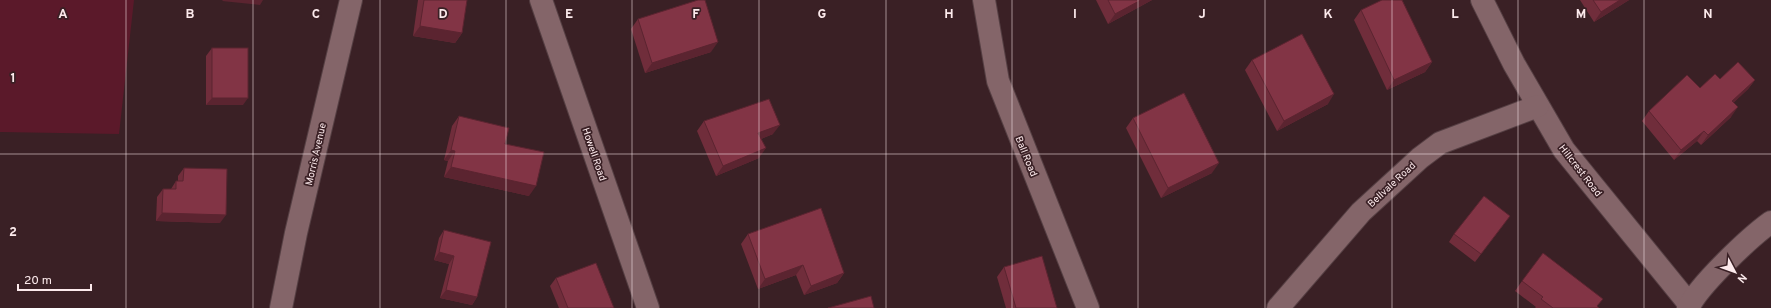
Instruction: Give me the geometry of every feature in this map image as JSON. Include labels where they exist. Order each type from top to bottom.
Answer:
[{"type":"street","name":"Morris Avenue","points":[[281,308],[296,233],[351,0]]},
{"type":"street","name":"Howell Road","points":[[541,0],[648,308]]},
{"type":"street","name":"Ball Road","points":[[984,0],[998,81],[1088,308]]},
{"type":"street","name":"Hillcrest Road","points":[[1482,0],[1514,64],[1564,150],[1689,307]]},
{"type":"street","name":"Bellvale Road","points":[[1278,308],[1361,212],[1420,158],[1440,143],[1538,106]]},
{"type":"street","points":[[1689,307],[1726,263],[1771,222]]},
{"type":"shaded area","points":[[0,0],[134,0],[119,134],[0,132]]},
{"type":"building","points":[[424,0],[467,0],[462,33],[420,26]]},
{"type":"building","points":[[698,0],[705,0],[718,42],[652,63],[638,19]]},
{"type":"building","points":[[1108,0],[1141,0],[1115,14]]},
{"type":"building","points":[[1382,0],[1402,0],[1432,62],[1394,80],[1361,10]]},
{"type":"building","points":[[1593,0],[1620,0],[1601,12]]},
{"type":"building","points":[[1302,34],[1334,94],[1284,121],[1252,60]]},
{"type":"building","points":[[212,48],[248,48],[248,98],[212,98]]},
{"type":"building","points":[[1738,62],[1755,80],[1732,101],[1738,107],[1708,135],[1704,131],[1681,150],[1649,111],[1687,75],[1700,88],[1715,74],[1720,79]]},
{"type":"building","points":[[1184,93],[1219,163],[1168,188],[1133,118]]},
{"type":"building","points":[[769,99],[780,125],[758,133],[766,148],[723,166],[704,121]]},
{"type":"building","points":[[459,116],[509,128],[505,144],[544,152],[536,186],[451,167],[455,151],[451,150]]},
{"type":"building","points":[[184,168],[227,169],[226,215],[162,213],[163,189],[176,189],[176,181],[183,181]]},
{"type":"building","points":[[1484,196],[1510,216],[1481,254],[1454,234]]},
{"type":"building","points":[[821,208],[844,273],[811,286],[803,265],[765,279],[748,234]]},
{"type":"building","points":[[444,230],[491,242],[477,297],[446,290],[454,256],[439,252]]},
{"type":"building","points":[[1543,253],[1603,299],[1597,306],[1599,308],[1553,308],[1541,299],[1543,297],[1522,281]]},
{"type":"building","points":[[1042,256],[1057,308],[1016,308],[1004,267]]},
{"type":"building","points":[[596,263],[614,308],[568,308],[556,278]]},
{"type":"building","points":[[871,296],[874,308],[828,308]]}]
